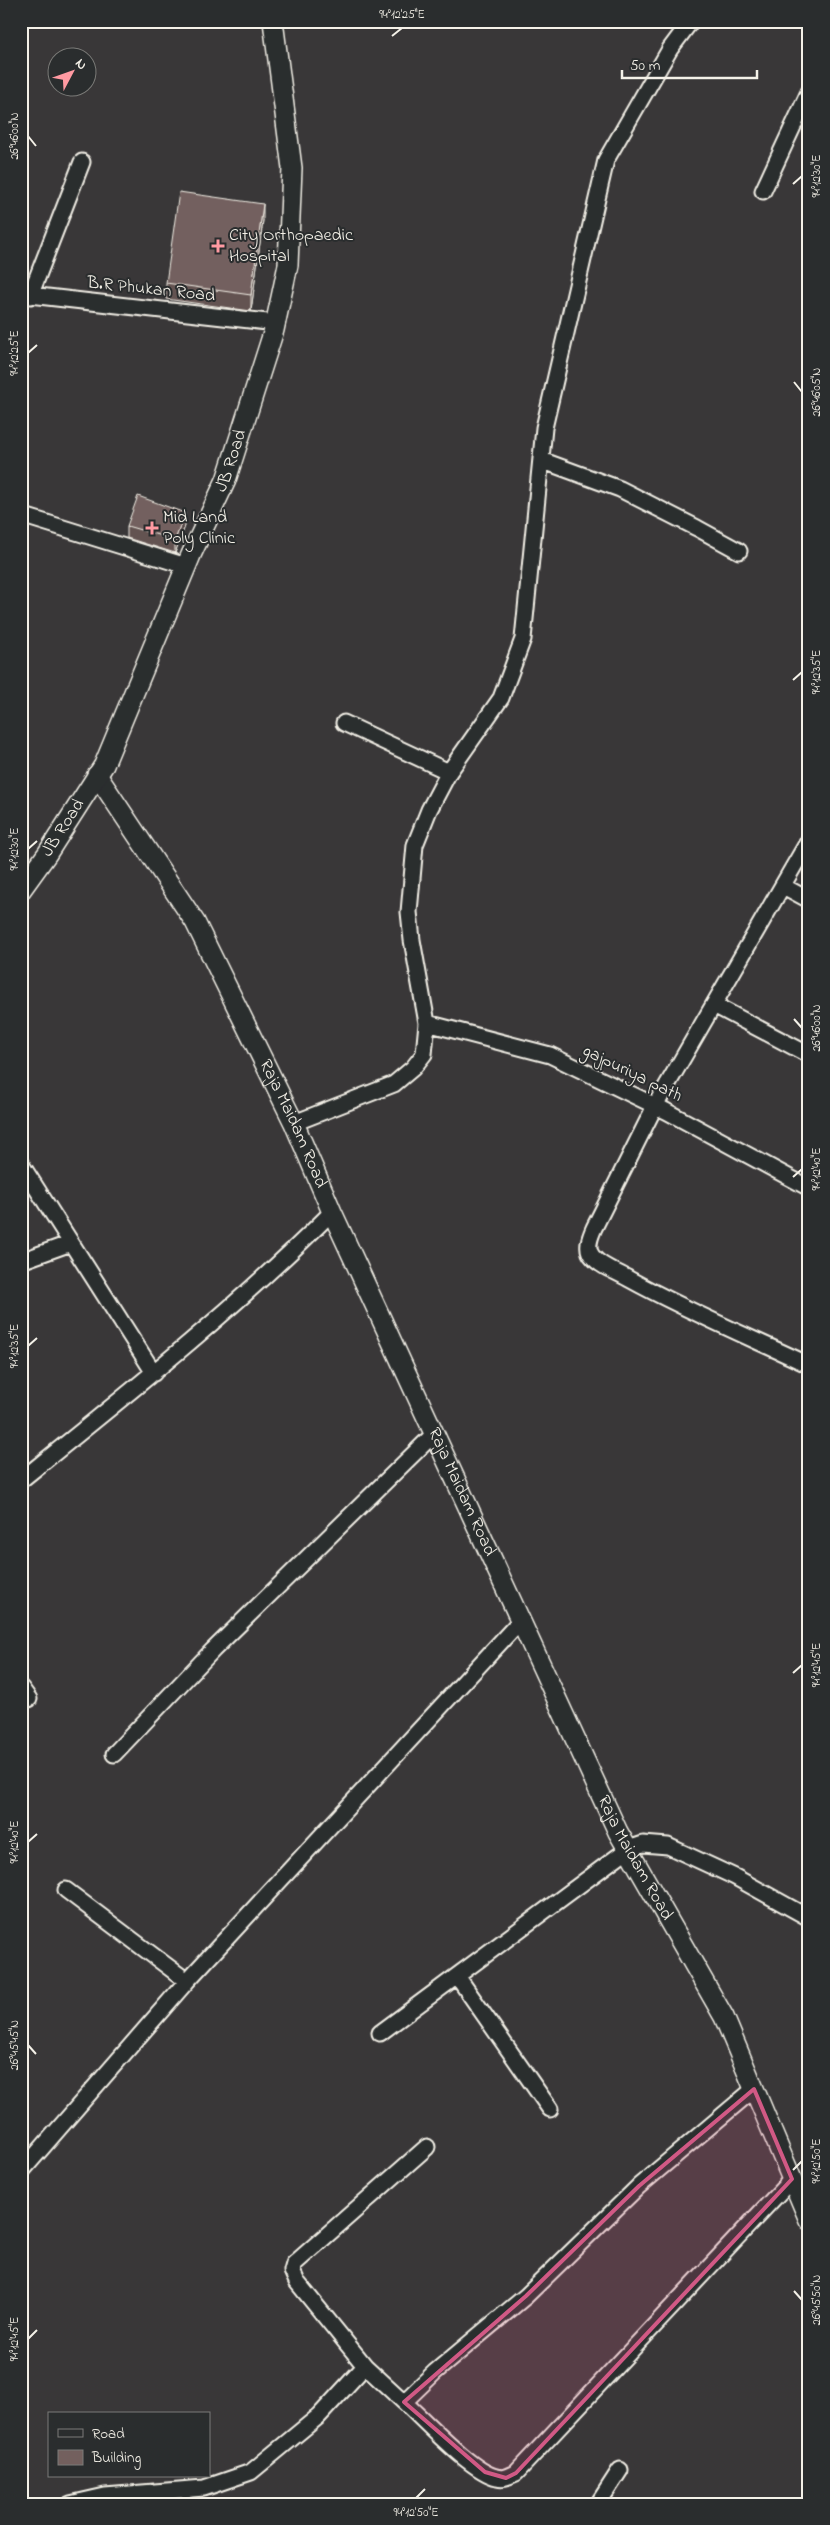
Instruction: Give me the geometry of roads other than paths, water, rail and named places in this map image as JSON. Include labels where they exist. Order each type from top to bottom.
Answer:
[{"type":"street","name":"JB Road","points":[[21,890],[48,854],[104,765],[186,566],[226,480],[276,323],[288,265],[292,168],[273,21]]},
{"type":"street","points":[[294,1123],[394,1084],[414,1068],[424,1054],[427,1023],[412,940],[409,912],[415,845],[429,810],[450,772],[501,698],[523,639],[544,428],[606,160],[670,48],[691,21]]},
{"type":"street","points":[[763,190],[809,92]]},
{"type":"street","points":[[26,295],[82,162]]},
{"type":"street","name":"B.R Phukan Road","points":[[26,295],[276,323]]},
{"type":"street","points":[[541,460],[620,489],[738,551]]},
{"type":"street","points":[[21,515],[186,566]]},
{"type":"street","points":[[344,723],[450,772]]},
{"type":"street","name":"Raja Maidam Road","points":[[97,775],[195,922],[294,1123],[332,1212],[628,1849],[724,2018],[809,2220]]},
{"type":"street","points":[[809,840],[655,1106],[589,1240],[589,1250],[592,1257],[651,1291],[809,1365]]},
{"type":"street","points":[[783,886],[809,900]]},
{"type":"street","points":[[714,1005],[809,1055]]},
{"type":"street","name":"gajpuriya path","points":[[427,1023],[550,1055],[655,1106],[809,1188]]},
{"type":"street","points":[[21,1164],[154,1373]]},
{"type":"street","points":[[21,1480],[154,1373],[300,1244],[332,1212]]},
{"type":"street","points":[[21,1261],[71,1243]]},
{"type":"street","points":[[114,1754],[213,1650],[435,1433]]},
{"type":"street","points":[[21,2172],[187,1981],[521,1620]]},
{"type":"street","points":[[380,2033],[628,1849],[643,1844],[668,1846],[750,1884],[809,1918]]},
{"type":"street","points":[[66,1890],[187,1981]]},
{"type":"street","points":[[457,1976],[550,2109]]},
{"type":"street","points":[[404,2402],[435,2372],[526,2296],[651,2175],[754,2089]]},
{"type":"street","points":[[427,2147],[294,2264],[292,2271],[297,2282],[365,2366],[450,2445],[485,2472],[496,2477],[506,2478],[516,2473],[792,2179]]},
{"type":"street","points":[[70,2504],[105,2496],[204,2488],[251,2472],[318,2416],[365,2366]]},
{"type":"street","points":[[598,2504],[620,2470]]},
{"type":"place","name":"City Orthopaedic Hospital","points":[[218,246]]},
{"type":"place","name":"Mid Land Poly Clinic","points":[[152,528]]}]
